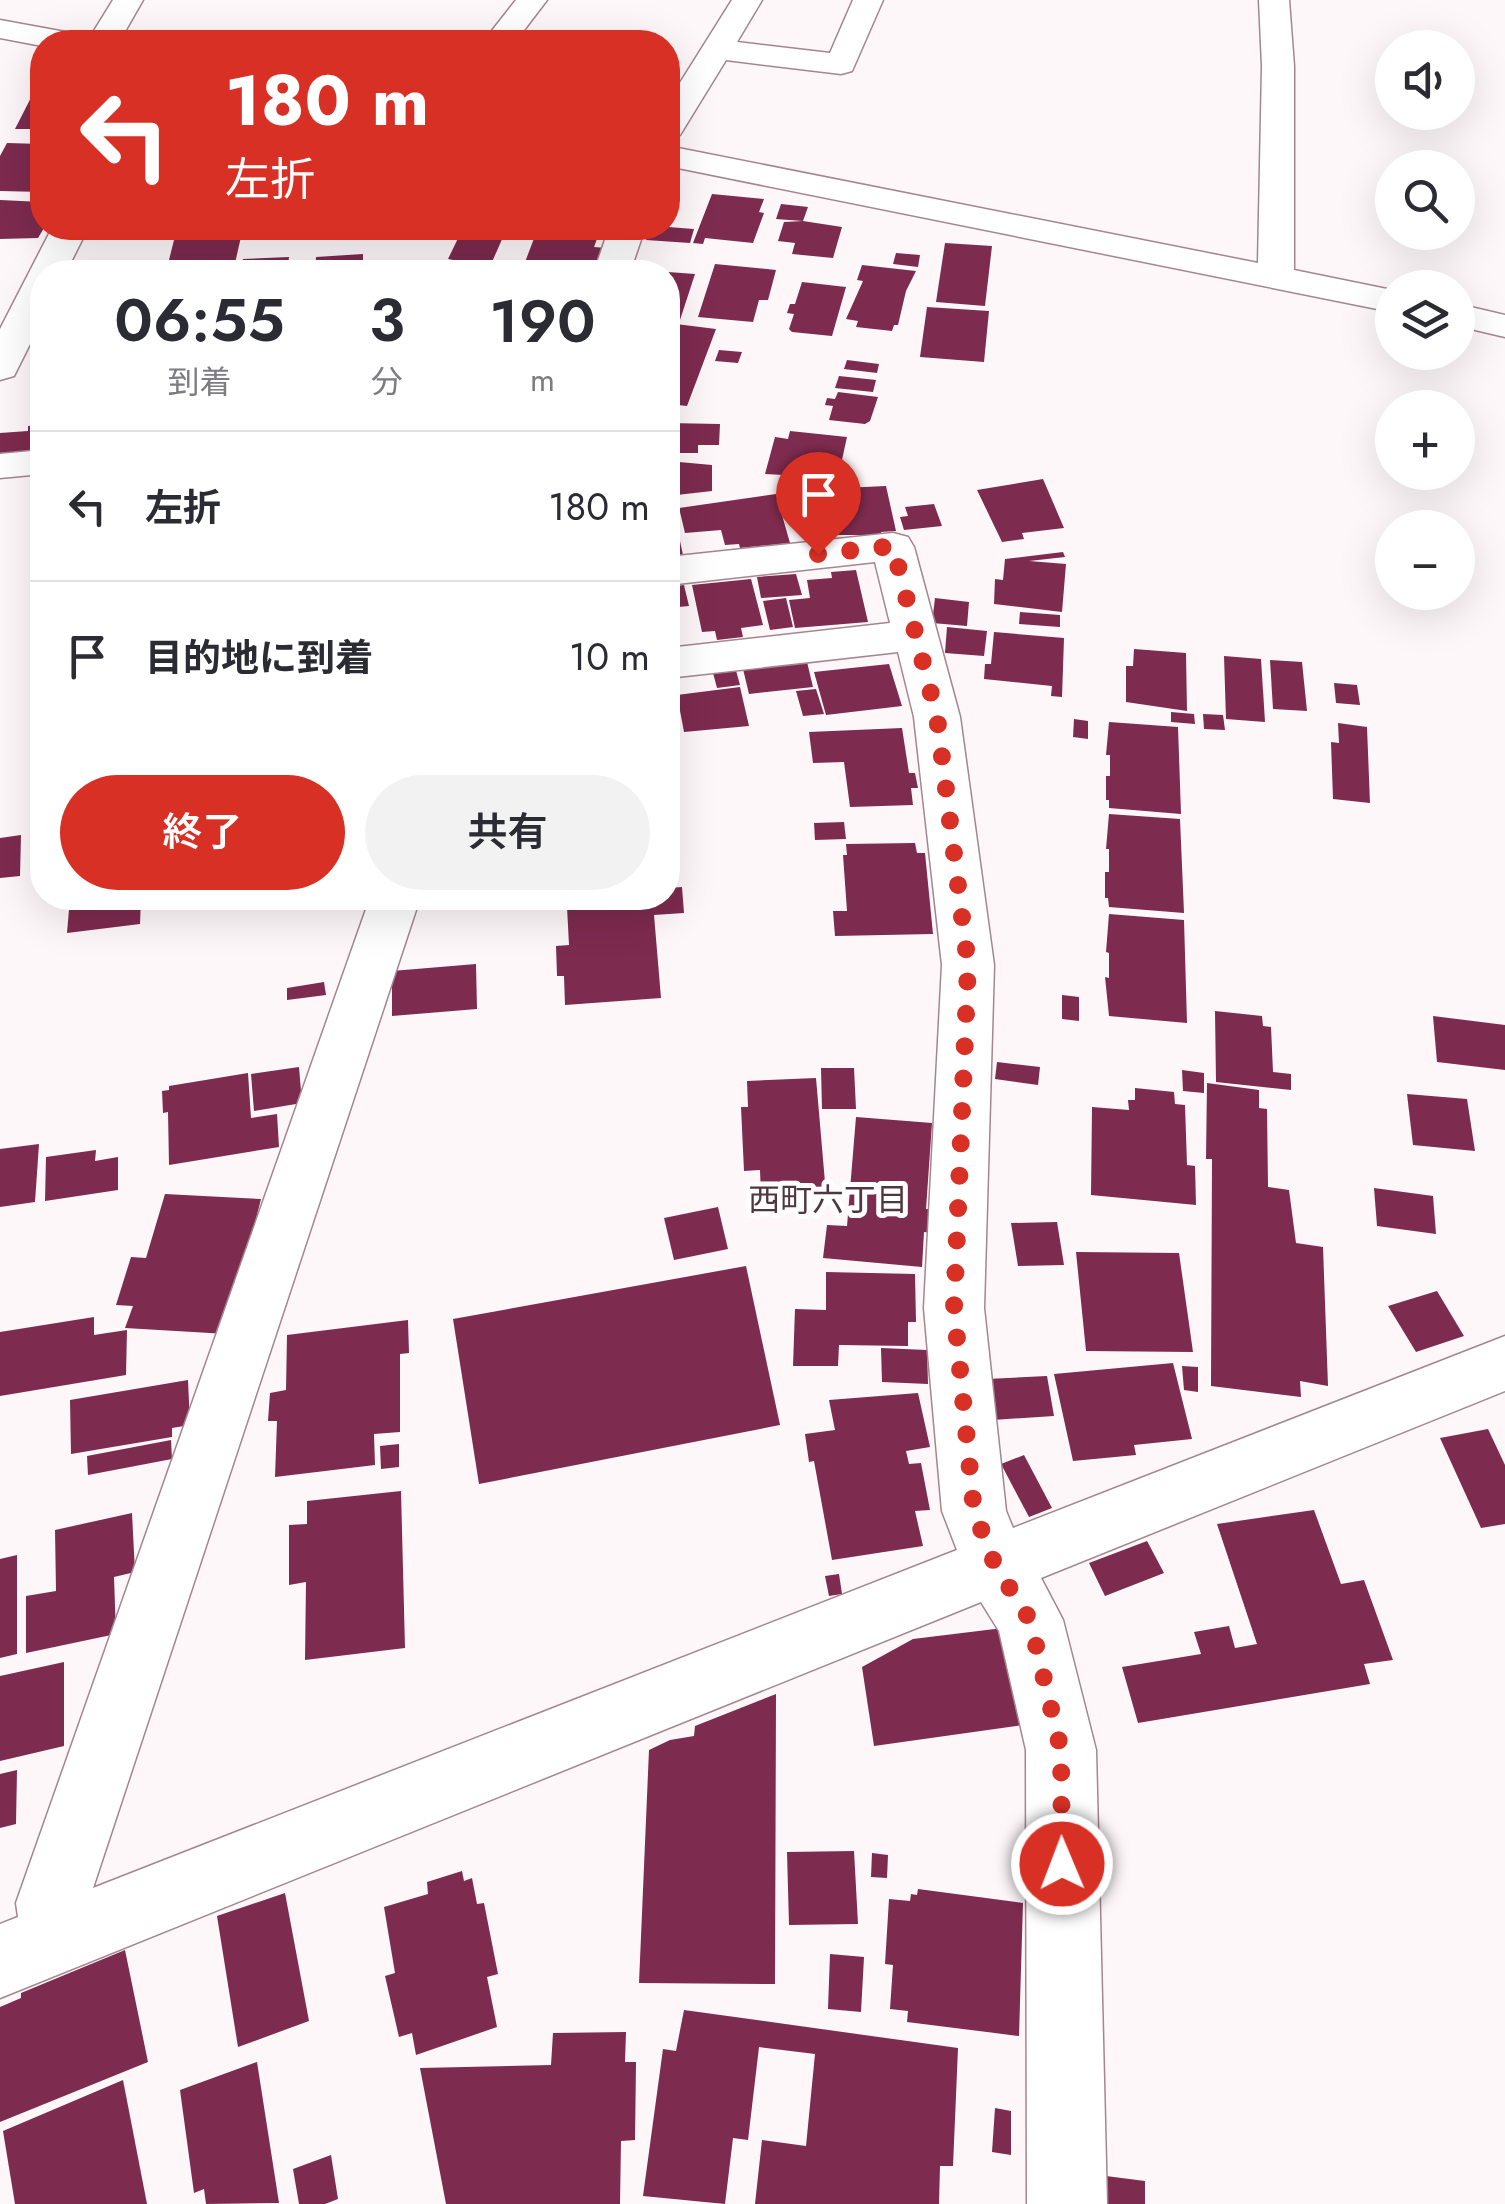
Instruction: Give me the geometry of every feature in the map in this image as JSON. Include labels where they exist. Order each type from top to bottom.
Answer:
[{"type":"street","points":[[110,30],[128,0]]},
{"type":"street","points":[[508,30],[532,0]]},
{"type":"street","points":[[680,108],[746,0]]},
{"type":"street","points":[[715,49],[840,64],[868,0]]},
{"type":"street","points":[[1274,0],[1278,66],[1276,274]]},
{"type":"street","points":[[0,30],[30,35]]},
{"type":"street","points":[[680,158],[1375,296]]},
{"type":"street","points":[[0,368],[30,307]]},
{"type":"street","points":[[1475,319],[1505,326]]},
{"type":"street","points":[[0,466],[30,463]]},
{"type":"street","points":[[680,570],[893,546],[937,717],[968,965],[954,1308],[974,1511],[995,1565],[1030,1620],[1061,1750],[1067,2204]]},
{"type":"street","points":[[680,662],[915,635]]},
{"type":"street","points":[[29,1949],[52,1903],[391,910]]},
{"type":"street","points":[[29,1949],[1505,1363]]},
{"type":"building","points":[[30,100],[30,129],[15,129]]},
{"type":"building","points":[[7,143],[30,144],[30,192],[0,191],[0,156]]},
{"type":"building","points":[[712,194],[764,199],[759,212],[764,213],[753,243],[705,238],[703,244],[693,243]]},
{"type":"building","points":[[0,200],[30,201],[30,238],[0,239]]},
{"type":"building","points":[[781,204],[808,207],[803,221],[776,219]]},
{"type":"building","points":[[784,222],[842,227],[833,258],[792,254],[795,243],[778,241]]},
{"type":"building","points":[[680,228],[694,229],[690,243],[646,240],[680,240]]},
{"type":"building","points":[[174,240],[240,240],[236,260],[169,260]]},
{"type":"building","points":[[457,240],[502,240],[493,260],[448,259]]},
{"type":"building","points":[[533,240],[597,240],[594,247],[607,248],[603,260],[526,260]]},
{"type":"building","points":[[945,243],[992,246],[985,306],[936,302]]},
{"type":"building","points":[[896,253],[920,255],[918,267],[893,264]]},
{"type":"building","points":[[363,254],[363,260],[316,260]]},
{"type":"building","points":[[289,257],[289,260],[243,259]]},
{"type":"building","points":[[715,264],[776,270],[768,300],[759,300],[753,322],[698,317]]},
{"type":"building","points":[[862,265],[916,271],[906,291],[898,325],[892,331],[856,327],[858,321],[846,319],[863,281],[857,280]]},
{"type":"building","points":[[680,273],[695,274],[680,320]]},
{"type":"building","points":[[802,282],[846,287],[832,336],[789,329],[794,314],[787,313],[790,304],[795,304]]},
{"type":"building","points":[[927,307],[989,311],[984,362],[920,357]]},
{"type":"building","points":[[680,324],[716,329],[687,406],[680,405]]},
{"type":"building","points":[[719,350],[742,352],[738,363],[715,361]]},
{"type":"building","points":[[847,360],[879,364],[877,373],[844,369]]},
{"type":"building","points":[[839,376],[876,380],[873,392],[835,388]]},
{"type":"building","points":[[838,392],[878,397],[870,421],[865,424],[829,420],[833,406],[825,405],[827,398],[835,399]]},
{"type":"building","points":[[680,423],[720,424],[719,445],[698,445],[698,453],[680,453]]},
{"type":"building","points":[[28,426],[30,452],[0,453],[0,433],[28,431]]},
{"type":"building","points":[[790,431],[847,437],[838,478],[765,474],[775,437],[788,439]]},
{"type":"building","points":[[680,462],[712,465],[712,491],[680,495]]},
{"type":"building","points":[[1043,479],[1064,528],[1022,533],[1024,539],[1002,542],[977,490]]},
{"type":"building","points":[[886,486],[896,531],[881,532],[882,535],[830,535],[821,489]]},
{"type":"building","points":[[776,494],[790,543],[740,548],[739,544],[725,545],[721,530],[685,533],[680,508]]},
{"type":"building","points":[[818,494],[823,515],[792,519],[787,497]]},
{"type":"building","points":[[934,504],[942,526],[904,530],[900,517],[908,516],[905,507]]},
{"type":"building","points":[[1063,552],[1065,557],[1029,561],[1066,564],[1062,612],[994,604],[995,579],[1003,580],[1005,559]]},
{"type":"building","points":[[856,570],[868,622],[795,628],[789,600],[810,598],[807,580],[832,578],[831,572]]},
{"type":"building","points":[[796,574],[802,595],[761,598],[757,577]]},
{"type":"building","points":[[751,579],[763,625],[741,628],[743,637],[717,640],[715,631],[702,632],[692,585]]},
{"type":"building","points":[[684,585],[689,606],[680,607],[680,586]]},
{"type":"building","points":[[786,598],[793,627],[770,630],[763,601]]},
{"type":"building","points":[[935,598],[969,602],[967,626],[932,623]]},
{"type":"building","points":[[1020,612],[1060,615],[1060,627],[1019,624]]},
{"type":"building","points":[[947,627],[987,631],[984,656],[945,653]]},
{"type":"building","points":[[994,632],[1064,638],[1062,697],[1051,696],[1052,686],[984,679],[985,664],[991,664]]},
{"type":"building","points":[[1134,649],[1186,653],[1187,711],[1126,702],[1126,666],[1133,666]]},
{"type":"building","points":[[1224,656],[1261,659],[1265,722],[1226,719]]},
{"type":"building","points":[[1270,660],[1302,662],[1307,711],[1273,709]]},
{"type":"building","points":[[807,662],[813,687],[749,694],[743,669]]},
{"type":"building","points":[[889,664],[902,706],[826,715],[814,672]]},
{"type":"building","points":[[735,667],[740,685],[717,688],[712,669]]},
{"type":"building","points":[[1334,683],[1357,685],[1360,705],[1336,703]]},
{"type":"building","points":[[740,687],[749,726],[684,732],[680,695]]},
{"type":"building","points":[[816,689],[824,714],[803,716],[796,691]]},
{"type":"building","points":[[1171,712],[1194,714],[1195,724],[1171,722]]},
{"type":"building","points":[[1203,714],[1223,715],[1225,730],[1204,729]]},
{"type":"building","points":[[1074,719],[1088,721],[1088,739],[1073,737]]},
{"type":"building","points":[[1109,722],[1178,727],[1181,814],[1109,808]]},
{"type":"building","points":[[1338,723],[1367,727],[1370,803],[1333,799],[1331,742],[1339,743]]},
{"type":"building","points":[[902,728],[909,773],[915,773],[918,788],[911,788],[913,805],[850,807],[844,762],[813,763],[809,732]]},
{"type":"building","points":[[1109,814],[1180,819],[1184,913],[1109,907],[1105,872],[1109,872]]},
{"type":"building","points":[[844,822],[846,839],[815,840],[814,823]]},
{"type":"building","points":[[21,835],[20,876],[0,878],[0,838]]},
{"type":"building","points":[[915,843],[917,853],[925,853],[933,934],[835,936],[833,911],[847,911],[843,855],[847,855],[846,844]]},
{"type":"building","points":[[680,887],[684,913],[654,915],[661,998],[565,1005],[564,976],[557,976],[556,946],[569,945],[567,910],[680,910]]},
{"type":"building","points":[[69,910],[141,910],[140,924],[67,933]]},
{"type":"building","points":[[1109,914],[1184,920],[1187,1023],[1109,1016],[1105,977],[1109,978]]},
{"type":"building","points":[[476,964],[477,1009],[392,1016],[392,971]]},
{"type":"building","points":[[324,982],[326,995],[287,1000],[287,988]]},
{"type":"building","points":[[1062,995],[1079,997],[1079,1021],[1062,1019]]},
{"type":"building","points":[[1215,1011],[1262,1016],[1263,1026],[1271,1027],[1273,1072],[1291,1074],[1291,1090],[1216,1082]]},
{"type":"building","points":[[1433,1016],[1505,1025],[1505,1070],[1437,1062]]},
{"type":"building","points":[[997,1062],[1040,1067],[1038,1085],[995,1079]]},
{"type":"building","points":[[299,1067],[302,1103],[254,1111],[251,1074]]},
{"type":"building","points":[[821,1068],[854,1068],[856,1109],[822,1109]]},
{"type":"building","points":[[1182,1070],[1204,1073],[1204,1093],[1183,1091]]},
{"type":"building","points":[[248,1073],[251,1118],[277,1114],[279,1147],[169,1165],[168,1112],[163,1113],[162,1091],[169,1090],[169,1086]]},
{"type":"building","points":[[816,1078],[826,1194],[761,1197],[760,1170],[744,1171],[741,1107],[748,1107],[747,1081]]},
{"type":"building","points":[[1207,1083],[1259,1090],[1259,1108],[1267,1109],[1268,1187],[1289,1190],[1296,1243],[1323,1247],[1328,1386],[1300,1381],[1301,1397],[1211,1386],[1212,1159],[1206,1159]]},
{"type":"building","points":[[1135,1088],[1174,1092],[1175,1104],[1185,1105],[1187,1165],[1195,1166],[1196,1205],[1091,1195],[1092,1107],[1129,1110],[1128,1100],[1135,1100]]},
{"type":"building","points":[[1407,1094],[1467,1099],[1475,1151],[1413,1145]]},
{"type":"building","points":[[856,1117],[932,1123],[926,1209],[934,1209],[933,1233],[924,1232],[922,1267],[823,1258],[827,1225],[847,1226]]},
{"type":"building","points":[[39,1144],[35,1202],[0,1207],[0,1149]]},
{"type":"building","points":[[96,1150],[95,1161],[118,1157],[118,1190],[45,1201],[46,1157]]},
{"type":"building","points":[[1374,1188],[1433,1196],[1436,1234],[1377,1226]]},
{"type":"building","points":[[165,1194],[261,1199],[227,1334],[125,1328],[133,1306],[116,1305],[131,1257],[146,1258]]},
{"type":"building","points":[[718,1207],[728,1249],[674,1260],[664,1218]]},
{"type":"building","points":[[1057,1222],[1064,1265],[1018,1266],[1011,1223]]},
{"type":"building","points":[[1076,1252],[1179,1253],[1193,1352],[1086,1351]]},
{"type":"building","points":[[746,1266],[780,1425],[479,1484],[453,1319]]},
{"type":"building","points":[[826,1272],[915,1274],[916,1322],[908,1322],[908,1346],[839,1345],[838,1366],[793,1366],[795,1309],[826,1310]]},
{"type":"building","points":[[1437,1291],[1464,1336],[1416,1352],[1388,1306]]},
{"type":"building","points":[[94,1317],[94,1335],[127,1330],[126,1375],[0,1396],[0,1332]]},
{"type":"building","points":[[408,1320],[409,1353],[400,1354],[400,1432],[374,1434],[375,1465],[275,1477],[277,1421],[268,1421],[270,1393],[286,1390],[287,1335]]},
{"type":"building","points":[[881,1348],[927,1350],[928,1384],[882,1382]]},
{"type":"building","points":[[1173,1363],[1192,1439],[1134,1445],[1136,1455],[1073,1461],[1054,1374]]},
{"type":"building","points":[[1182,1366],[1198,1367],[1198,1392],[1184,1390]]},
{"type":"building","points":[[1047,1376],[1054,1416],[993,1420],[987,1379]]},
{"type":"building","points":[[188,1380],[190,1425],[172,1428],[172,1437],[71,1454],[70,1400]]},
{"type":"building","points":[[918,1393],[930,1447],[906,1451],[909,1464],[921,1463],[930,1510],[915,1511],[923,1546],[832,1560],[814,1461],[809,1462],[805,1434],[835,1430],[829,1400]]},
{"type":"building","points":[[1488,1429],[1505,1465],[1505,1524],[1481,1528],[1440,1438]]},
{"type":"building","points":[[171,1440],[172,1459],[88,1475],[87,1456]]},
{"type":"building","points":[[399,1444],[399,1467],[381,1469],[380,1446]]},
{"type":"building","points":[[1024,1455],[1052,1508],[1029,1517],[1001,1464]]},
{"type":"building","points":[[401,1491],[405,1648],[305,1660],[306,1582],[289,1585],[289,1525],[307,1524],[307,1501]]},
{"type":"building","points":[[1314,1510],[1341,1584],[1364,1580],[1393,1660],[1364,1664],[1370,1684],[1138,1723],[1122,1667],[1201,1654],[1194,1632],[1229,1626],[1235,1648],[1257,1644],[1217,1524]]},
{"type":"building","points":[[132,1513],[135,1572],[114,1577],[116,1634],[26,1653],[26,1596],[56,1591],[55,1530]]},
{"type":"building","points":[[1147,1541],[1164,1573],[1105,1596],[1089,1563]]},
{"type":"building","points":[[17,1555],[17,1654],[0,1658],[0,1559]]},
{"type":"building","points":[[839,1574],[842,1594],[829,1596],[825,1576]]},
{"type":"building","points":[[1003,1628],[1023,1725],[874,1746],[862,1667],[913,1639]]},
{"type":"building","points":[[64,1662],[64,1746],[0,1761],[0,1676]]},
{"type":"building","points":[[776,1694],[775,1984],[639,1983],[649,1750],[670,1740],[694,1736],[695,1726]]},
{"type":"building","points":[[17,1770],[16,1824],[0,1828],[0,1774]]},
{"type":"building","points":[[854,1851],[858,1924],[789,1925],[787,1852]]},
{"type":"building","points":[[872,1853],[888,1855],[887,1878],[871,1877]]},
{"type":"building","points":[[462,1871],[464,1881],[472,1878],[477,1904],[484,1903],[498,1974],[487,1977],[497,2027],[416,2055],[412,2033],[399,2037],[385,1976],[395,1973],[384,1907],[428,1894],[427,1882]]},
{"type":"building","points":[[918,1889],[1023,1903],[1019,2036],[907,2022],[908,2011],[890,2009],[893,1965],[885,1964],[889,1899],[910,1901],[911,1894],[917,1895]]},
{"type":"building","points":[[285,1893],[309,2021],[238,2047],[217,1916]]},
{"type":"building","points":[[125,1950],[148,2062],[0,2122],[0,2007],[21,1998],[21,1993]]},
{"type":"building","points":[[830,1954],[864,1957],[861,2012],[828,2009]]},
{"type":"building","points":[[684,2010],[958,2048],[953,2166],[940,2166],[939,2204],[755,2204],[762,2140],[806,2146],[815,2054],[759,2047],[748,2140],[733,2138],[725,2204],[643,2196],[663,2049],[676,2051]]},
{"type":"building","points":[[626,2032],[625,2062],[636,2062],[635,2140],[621,2141],[620,2204],[446,2204],[420,2068],[551,2065],[553,2033]]},
{"type":"building","points":[[257,2062],[279,2203],[206,2204],[204,2189],[194,2193],[180,2090]]},
{"type":"building","points":[[123,2080],[147,2204],[15,2204],[3,2131]]},
{"type":"building","points":[[995,2108],[1011,2111],[1011,2155],[992,2152]]},
{"type":"building","points":[[331,2155],[338,2199],[325,2204],[299,2204],[293,2169]]},
{"type":"building","points":[[1106,2176],[1145,2181],[1145,2204],[1107,2204]]},
{"type":"district","name":"西町六丁目","points":[[828,1200]]},
{"type":"route","points":[[818,554],[893,546],[937,717],[968,965],[954,1308],[974,1511],[995,1565],[1030,1620],[1061,1750],[1062,1864]]}]
